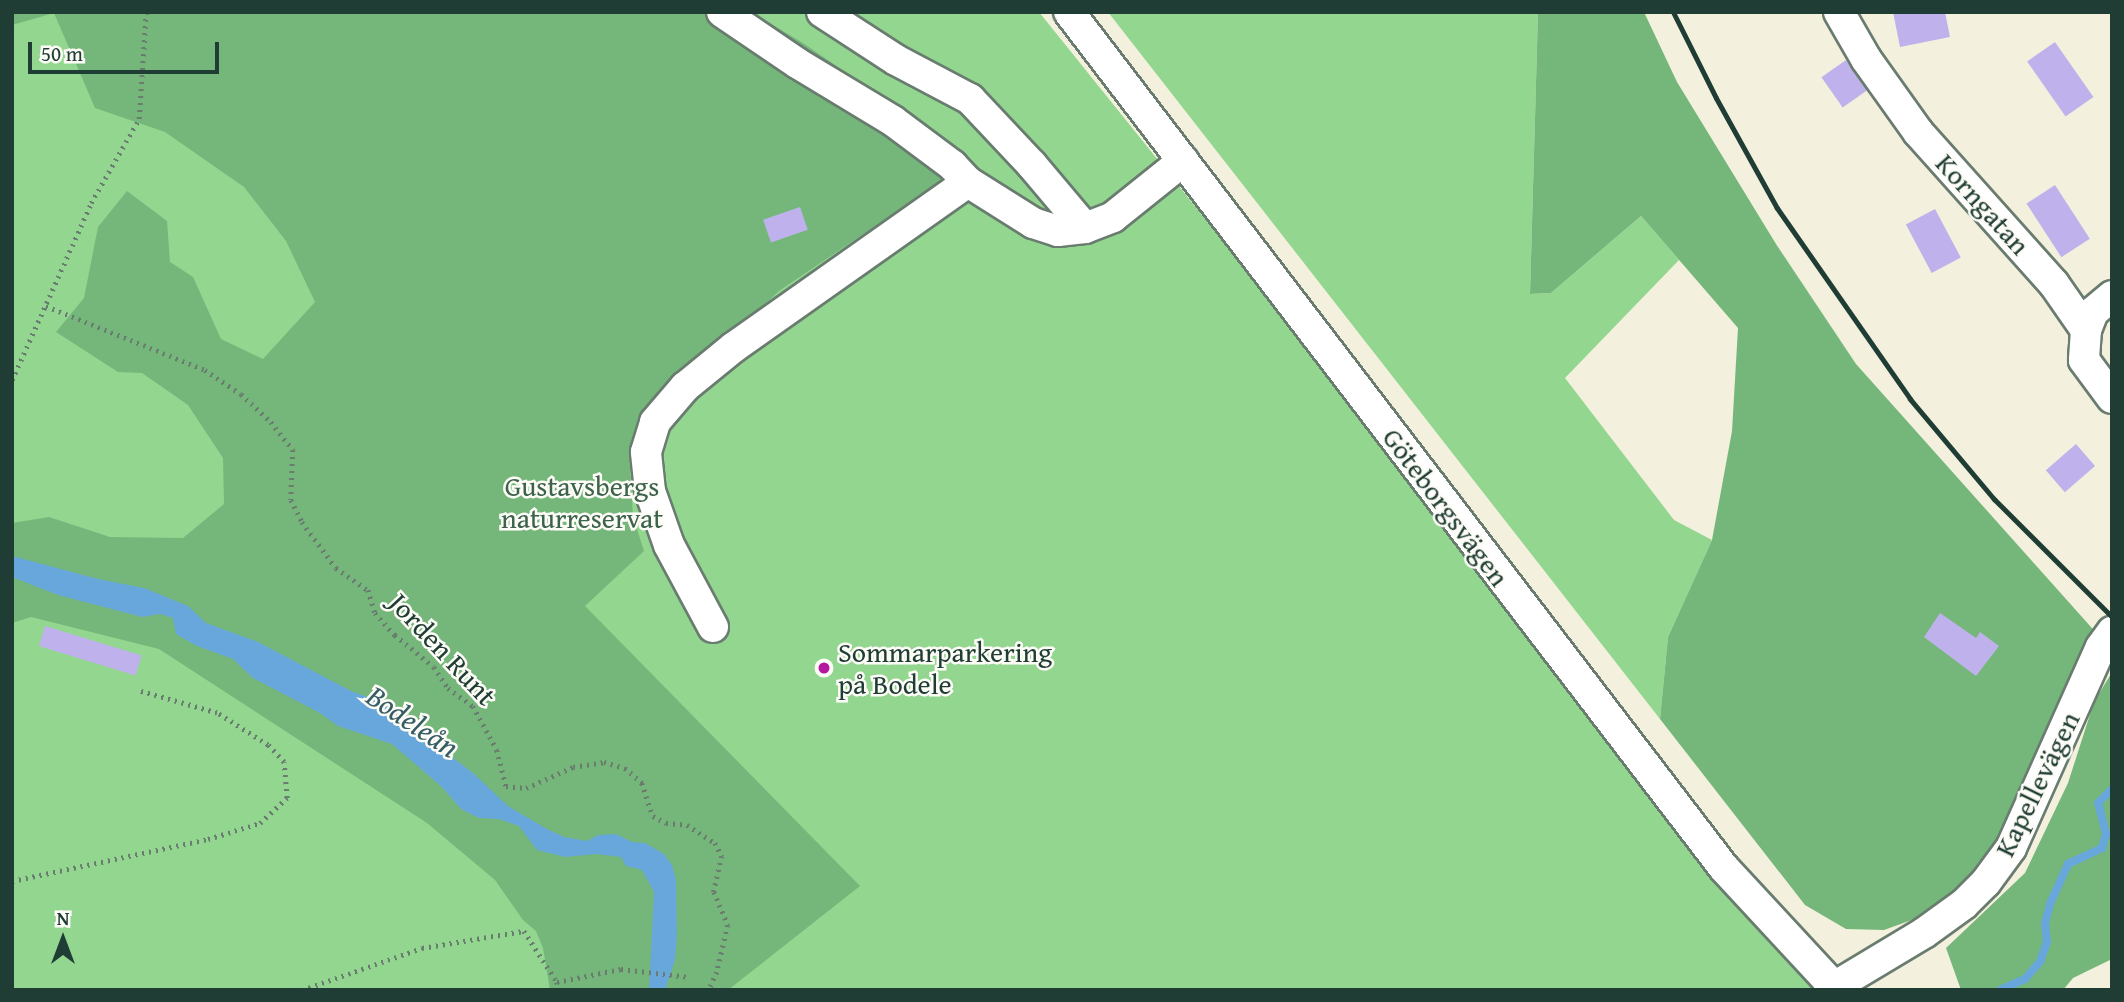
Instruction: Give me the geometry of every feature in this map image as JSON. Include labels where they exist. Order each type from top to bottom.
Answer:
[{"type":"street","points":[[722,12],[797,63],[894,121],[952,165],[968,182],[1033,223],[1058,231],[1085,228],[1113,217],[1183,161]]},
{"type":"street","points":[[822,12],[896,60],[970,99],[1032,165],[1085,228]]},
{"type":"street","name":"Göteborgsvägen","points":[[1069,12],[1724,868],[1833,989]]},
{"type":"street","name":"Korngatan","points":[[1839,12],[1866,59],[1918,132],[2054,284],[2086,330]]},
{"type":"street","points":[[713,627],[669,545],[650,491],[646,452],[655,422],[685,387],[734,346],[968,182]]},
{"type":"street","points":[[2112,296],[2093,312],[2086,330],[2084,360],[2112,398]]},
{"type":"street","name":"Kapellevägen","points":[[1833,989],[1924,933],[1964,904],[1986,882],[2011,848],[2101,647],[2112,632]]},
{"type":"path","points":[[12,380],[91,203],[139,119],[146,12]]},
{"type":"path","name":"Jorden Runt","points":[[46,306],[205,370],[241,394],[271,422],[293,450],[294,477],[290,500],[302,522],[336,568],[368,590],[375,613],[395,635],[434,667],[449,688],[472,706],[498,750],[506,786],[526,788],[573,767],[604,762],[625,768],[642,783],[653,816],[666,822],[687,825],[715,843],[722,856],[714,892],[728,925],[717,972],[709,990]]},
{"type":"path","points":[[12,881],[208,839],[260,823],[287,798],[284,762],[268,745],[218,713],[140,691]]},
{"type":"path","points":[[302,990],[422,948],[524,931],[557,982],[559,990]]},
{"type":"path","points":[[557,982],[621,969],[690,977]]},
{"type":"green space","name":"Gustavsbergs naturreservat","points":[[12,12],[1039,12],[1792,949],[1833,990],[12,990]]},
{"type":"green space","points":[[12,12],[751,12],[803,43],[951,145],[943,180],[779,291],[642,418],[629,449],[633,517],[644,551],[585,606],[860,886],[728,990],[550,990],[543,948],[536,931],[523,920],[495,880],[427,823],[159,649],[31,617],[12,623],[12,523],[49,517],[110,537],[183,538],[224,504],[223,458],[188,405],[142,373],[118,372],[56,332],[84,298],[98,227],[127,191],[167,221],[170,262],[193,277],[221,339],[263,359],[315,302],[286,241],[244,187],[165,132],[95,108],[54,13],[12,25]]},
{"type":"green space","points":[[1108,12],[1538,12],[1530,294],[1551,293],[1641,216],[1679,260],[1565,378],[1674,520],[1712,540],[1668,637],[1660,719]]},
{"type":"green space","points":[[1538,12],[1644,12],[1677,82],[1776,244],[1856,364],[2099,636],[2012,812],[1977,874],[1931,913],[1884,930],[1846,929],[1805,905],[1660,719],[1668,637],[1712,540],[1732,431],[1738,328],[1641,216],[1551,293],[1530,294]]},
{"type":"green space","points":[[2112,672],[2112,959],[2073,978],[2063,990],[1961,990],[1946,948],[2025,873],[2068,783],[2094,702]]},
{"type":"water","name":"Bodeleån","points":[[12,556],[144,588],[188,606],[206,623],[258,642],[351,691],[378,701],[473,773],[508,806],[545,828],[564,837],[587,841],[598,835],[616,834],[632,842],[645,843],[664,854],[672,865],[676,879],[677,935],[675,960],[665,990],[649,990],[654,892],[642,870],[626,866],[621,857],[596,854],[565,857],[537,850],[519,826],[499,819],[479,818],[461,809],[442,787],[392,744],[338,726],[320,713],[253,678],[233,659],[197,646],[176,634],[173,618],[160,614],[142,617],[58,595],[12,577]]},
{"type":"building","points":[[1893,12],[1945,12],[1950,37],[1900,47]]},
{"type":"building","points":[[2055,42],[2093,97],[2066,116],[2027,62]]},
{"type":"building","points":[[1846,60],[1867,90],[1843,108],[1821,77]]},
{"type":"building","points":[[2055,185],[2090,239],[2061,257],[2026,204]]},
{"type":"building","points":[[800,207],[808,230],[771,242],[763,220]]},
{"type":"building","points":[[1935,209],[1961,258],[1932,273],[1906,224]]},
{"type":"building","points":[[2076,444],[2095,466],[2065,492],[2046,470]]},
{"type":"building","points":[[1940,613],[1976,638],[1980,632],[1999,646],[1976,676],[1924,637]]},
{"type":"building","points":[[45,626],[142,656],[135,676],[39,646]]},
{"type":"waterway","points":[[2000,990],[2025,979],[2040,962],[2047,942],[2045,923],[2050,904],[2068,864],[2102,848],[2106,834],[2098,803],[2112,789]]},
{"type":"railway","points":[[1673,12],[1716,98],[1777,208],[1910,399],[1994,499],[2112,617]]},
{"type":"place","name":"Sommarparkering på Bodele","points":[[824,668]]}]
